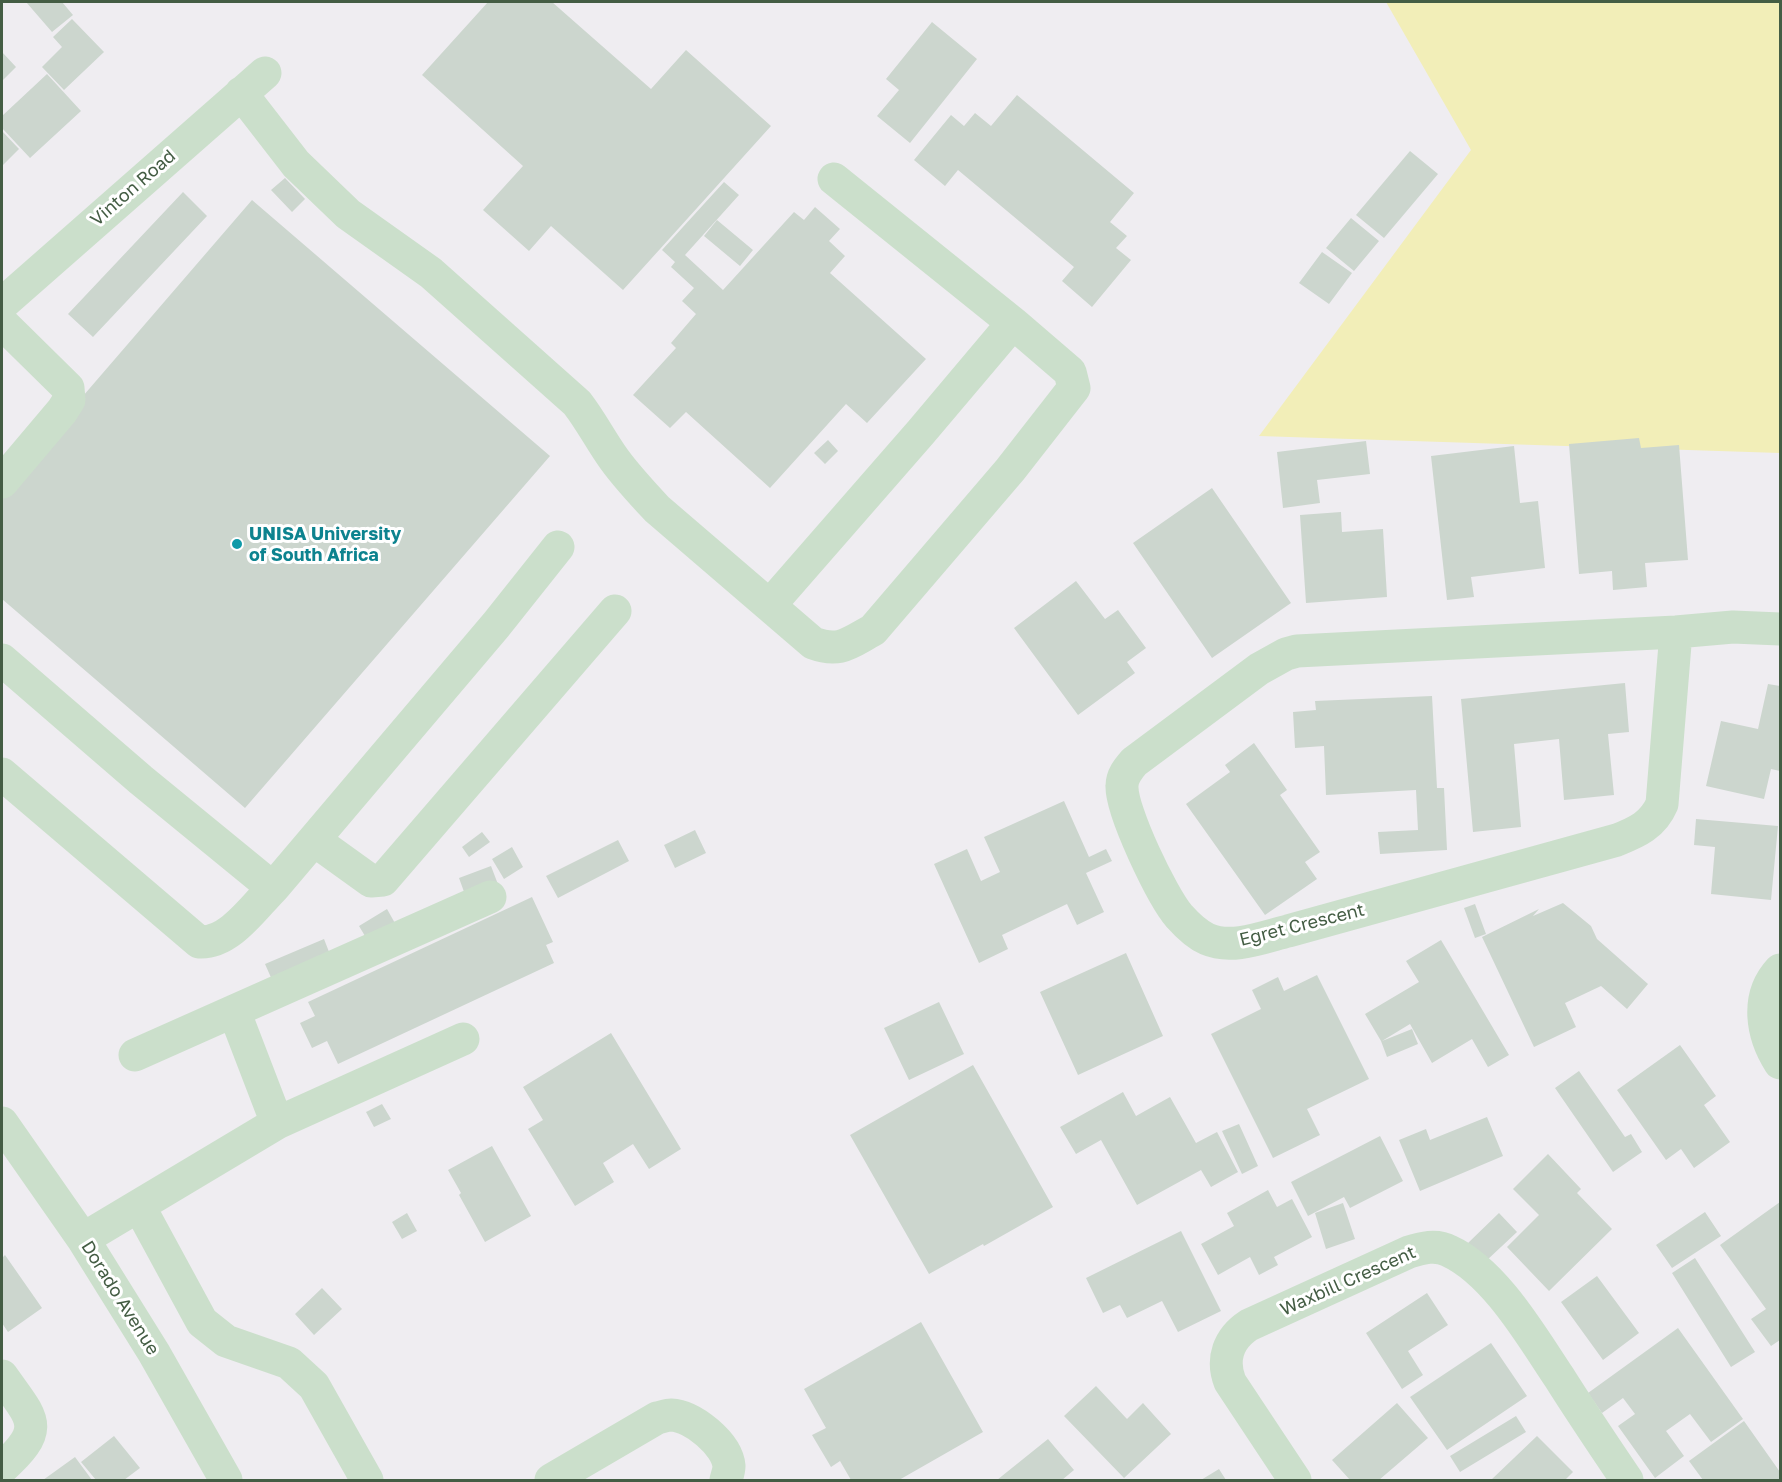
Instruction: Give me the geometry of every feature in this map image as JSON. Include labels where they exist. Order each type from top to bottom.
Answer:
[{"type":"street","name":"Vinton Road","points":[[2,304],[253,83],[308,176],[364,228],[432,273],[577,404],[592,422],[613,458],[650,501],[684,533],[770,605]]},
{"type":"street","points":[[834,179],[1013,323],[1070,372],[1074,388],[1010,470],[873,630],[844,646],[828,649],[813,643],[770,605],[1013,323]]},
{"type":"street","points":[[2,323],[68,388],[69,400],[2,482]]},
{"type":"street","points":[[2,774],[199,942],[210,943],[226,936],[273,888],[558,547]]},
{"type":"street","points":[[314,840],[371,881],[383,880],[615,611]]},
{"type":"street","name":"Egret Crescent","points":[[1676,632],[1662,804],[1653,820],[1644,828],[1617,840],[1288,931],[1244,942],[1219,943],[1198,934],[1178,915],[1154,876],[1126,808],[1122,794],[1123,780],[1134,762],[1259,669],[1286,654],[1307,650],[1676,632],[1734,627],[1780,629]]},
{"type":"street","points":[[2,660],[141,780],[273,888]]},
{"type":"street","points":[[135,1055],[490,897]]},
{"type":"street","points":[[1780,970],[1766,995],[1763,1017],[1769,1042],[1780,1063]]},
{"type":"street","points":[[234,1011],[277,1123]]},
{"type":"street","points":[[83,1239],[277,1123],[463,1039]]},
{"type":"street","name":"Dorado Avenue","points":[[2,1123],[83,1239],[154,1353],[226,1480]]},
{"type":"street","points":[[139,1206],[202,1322],[226,1341],[289,1363],[314,1386],[367,1480]]},
{"type":"street","name":"Waxbill Crescent","points":[[1295,1480],[1230,1382],[1226,1364],[1231,1342],[1249,1324],[1288,1306],[1409,1252],[1437,1247],[1450,1251],[1463,1259],[1510,1305],[1627,1480]]},
{"type":"street","points":[[2,1376],[29,1415],[31,1426],[29,1438],[24,1446],[2,1468]]},
{"type":"street","points":[[551,1480],[586,1471],[657,1418],[669,1415],[690,1420],[707,1432],[729,1466],[726,1480]]},
{"type":"shaded area","points":[[1386,2],[1780,2],[1780,453],[1259,436],[1471,150]]},
{"type":"building","points":[[26,2],[62,2],[73,15],[52,32]]},
{"type":"building","points":[[488,2],[552,2],[651,89],[686,50],[771,126],[623,290],[551,226],[529,251],[483,210],[523,166],[422,75]]},
{"type":"building","points":[[72,19],[104,52],[64,90],[42,67],[62,47],[53,37]]},
{"type":"building","points":[[932,22],[977,59],[910,143],[877,116],[899,90],[886,79]]},
{"type":"building","points":[[2,52],[16,67],[2,81]]},
{"type":"building","points":[[47,74],[81,111],[30,158],[2,128],[2,116]]},
{"type":"building","points":[[1017,95],[1134,193],[1110,222],[1127,236],[1116,248],[1131,260],[1092,307],[1062,281],[1074,267],[958,170],[945,186],[914,160],[951,115],[964,126],[975,113],[991,126]]},
{"type":"building","points":[[2,131],[19,149],[2,166]]},
{"type":"building","points":[[1410,151],[1438,174],[1384,238],[1356,215]]},
{"type":"building","points":[[285,178],[305,199],[292,212],[271,190]]},
{"type":"building","points":[[724,182],[739,195],[685,255],[723,290],[794,212],[804,220],[815,207],[840,229],[829,241],[845,256],[830,273],[926,359],[867,423],[846,404],[770,488],[686,412],[670,428],[633,395],[676,348],[671,343],[696,314],[682,301],[694,288],[671,267],[675,262],[662,250]]},
{"type":"building","points":[[183,192],[207,216],[93,337],[68,314]]},
{"type":"building","name":"UNISA University of South Africa","points":[[252,200],[550,456],[245,808],[2,599],[2,490]]},
{"type":"building","points":[[1351,218],[1379,241],[1354,271],[1326,248]]},
{"type":"building","points":[[717,220],[753,250],[740,266],[704,236]]},
{"type":"building","points":[[1322,252],[1352,273],[1329,304],[1299,283]]},
{"type":"building","points":[[1639,438],[1641,448],[1679,445],[1688,560],[1645,563],[1647,587],[1613,590],[1612,571],[1579,574],[1569,444]]},
{"type":"building","points":[[828,440],[838,451],[825,464],[814,453]]},
{"type":"building","points":[[1366,441],[1370,474],[1317,480],[1320,503],[1283,508],[1277,452]]},
{"type":"building","points":[[1514,446],[1520,503],[1538,501],[1545,568],[1471,577],[1474,597],[1447,600],[1431,456]]},
{"type":"building","points":[[1212,488],[1291,603],[1212,658],[1133,543]]},
{"type":"building","points":[[1341,512],[1342,532],[1383,529],[1387,597],[1306,603],[1300,515]]},
{"type":"building","points":[[1076,581],[1105,619],[1118,610],[1146,648],[1127,662],[1135,673],[1078,715],[1014,628]]},
{"type":"building","points":[[1625,683],[1629,732],[1608,734],[1614,795],[1564,800],[1559,739],[1514,744],[1521,827],[1473,832],[1461,699]]},
{"type":"building","points":[[1768,684],[1780,686],[1780,771],[1771,769],[1764,799],[1706,786],[1721,721],[1758,729]]},
{"type":"building","points":[[1432,696],[1437,788],[1444,788],[1447,850],[1380,854],[1378,832],[1418,830],[1416,790],[1326,795],[1324,746],[1295,748],[1293,712],[1316,710],[1315,701]]},
{"type":"building","points":[[1254,743],[1287,790],[1280,795],[1320,852],[1305,862],[1317,879],[1265,915],[1186,804],[1230,772],[1225,765]]},
{"type":"building","points":[[1064,801],[1089,857],[1106,849],[1112,861],[1086,873],[1104,912],[1077,925],[1067,904],[1002,935],[1008,949],[979,963],[934,864],[967,849],[981,881],[1000,872],[984,837]]},
{"type":"building","points":[[1696,819],[1778,826],[1771,900],[1711,894],[1715,847],[1694,845]]},
{"type":"building","points":[[695,830],[706,853],[675,868],[664,845]]},
{"type":"building","points":[[482,832],[490,842],[469,857],[462,847]]},
{"type":"building","points":[[618,840],[629,861],[558,898],[546,876]]},
{"type":"building","points":[[512,847],[523,867],[504,879],[492,859]]},
{"type":"building","points":[[491,866],[499,887],[467,900],[459,878]]},
{"type":"building","points":[[532,897],[553,942],[546,945],[554,963],[338,1064],[327,1041],[312,1048],[300,1023],[315,1016],[308,1002]]},
{"type":"building","points":[[1563,903],[1591,926],[1597,939],[1648,984],[1627,1009],[1601,986],[1565,1003],[1576,1027],[1534,1047],[1482,937],[1539,909],[1533,916]]},
{"type":"building","points":[[1475,904],[1486,934],[1475,938],[1464,908]]},
{"type":"building","points":[[387,909],[396,925],[368,941],[359,926]]},
{"type":"building","points":[[324,939],[331,957],[273,982],[265,964]]},
{"type":"building","points":[[1441,940],[1509,1055],[1488,1067],[1472,1039],[1432,1063],[1410,1024],[1382,1041],[1412,1029],[1418,1044],[1387,1057],[1381,1041],[1365,1014],[1419,982],[1406,961]]},
{"type":"building","points":[[1126,953],[1163,1036],[1078,1075],[1040,992]]},
{"type":"building","points":[[1317,975],[1369,1079],[1307,1109],[1320,1135],[1273,1158],[1211,1034],[1261,1009],[1252,990],[1278,977],[1284,991]]},
{"type":"building","points":[[939,1002],[964,1054],[909,1080],[884,1028]]},
{"type":"building","points":[[611,1033],[681,1149],[649,1169],[633,1144],[603,1163],[614,1182],[575,1206],[528,1129],[543,1120],[523,1087]]},
{"type":"building","points":[[1680,1045],[1716,1096],[1704,1105],[1730,1142],[1694,1168],[1681,1149],[1666,1160],[1617,1090]]},
{"type":"building","points":[[973,1065],[1053,1207],[929,1274],[850,1135]]},
{"type":"building","points":[[1579,1071],[1625,1137],[1631,1134],[1642,1152],[1613,1172],[1555,1088]]},
{"type":"building","points":[[1123,1092],[1136,1116],[1170,1097],[1196,1143],[1217,1132],[1238,1172],[1211,1187],[1201,1170],[1137,1205],[1101,1140],[1076,1154],[1060,1127]]},
{"type":"building","points":[[382,1104],[391,1119],[374,1127],[366,1112]]},
{"type":"building","points":[[1487,1117],[1503,1156],[1420,1191],[1399,1140],[1426,1129],[1430,1140]]},
{"type":"building","points":[[1239,1124],[1258,1166],[1242,1174],[1222,1131]]},
{"type":"building","points":[[1380,1136],[1403,1181],[1350,1208],[1344,1197],[1308,1216],[1291,1182]]},
{"type":"building","points":[[492,1146],[531,1216],[485,1242],[448,1170]]},
{"type":"building","points":[[1548,1154],[1581,1189],[1577,1193],[1612,1229],[1549,1291],[1507,1247],[1539,1215],[1513,1189]]},
{"type":"building","points":[[1268,1190],[1277,1207],[1292,1199],[1312,1237],[1274,1257],[1278,1265],[1259,1275],[1250,1257],[1218,1275],[1201,1244],[1234,1226],[1227,1213]]},
{"type":"building","points":[[1780,1202],[1780,1340],[1771,1346],[1751,1319],[1766,1309],[1720,1245]]},
{"type":"building","points":[[1343,1203],[1355,1239],[1326,1249],[1315,1213]]},
{"type":"building","points":[[1705,1212],[1721,1236],[1672,1268],[1656,1245]]},
{"type":"building","points":[[407,1213],[417,1231],[402,1239],[392,1222]]},
{"type":"building","points":[[1499,1213],[1517,1232],[1486,1261],[1468,1243]]},
{"type":"building","points":[[1181,1231],[1221,1311],[1178,1332],[1162,1301],[1127,1318],[1120,1305],[1103,1313],[1086,1278]]},
{"type":"building","points":[[5,1255],[42,1308],[8,1332],[2,1323],[2,1258]]},
{"type":"building","points":[[1695,1258],[1755,1352],[1731,1367],[1672,1273]]},
{"type":"building","points":[[1597,1276],[1639,1333],[1603,1360],[1561,1302]]},
{"type":"building","points":[[322,1288],[342,1309],[314,1335],[295,1314]]},
{"type":"building","points":[[1427,1293],[1448,1325],[1408,1351],[1423,1375],[1402,1389],[1366,1333]]},
{"type":"building","points":[[921,1322],[983,1432],[899,1480],[851,1480],[840,1461],[831,1467],[812,1435],[826,1428],[804,1389]]},
{"type":"building","points":[[1678,1328],[1743,1419],[1711,1442],[1690,1414],[1666,1431],[1684,1456],[1655,1478],[1618,1426],[1635,1414],[1623,1398],[1602,1413],[1588,1393]]},
{"type":"building","points":[[1491,1343],[1527,1396],[1447,1450],[1410,1397]]},
{"type":"building","points":[[1096,1386],[1127,1419],[1143,1403],[1171,1434],[1124,1478],[1064,1416]]},
{"type":"building","points":[[1397,1403],[1428,1438],[1379,1480],[1350,1480],[1332,1460]]},
{"type":"building","points":[[1516,1416],[1526,1432],[1460,1472],[1450,1456]]},
{"type":"building","points":[[1744,1421],[1780,1472],[1780,1480],[1703,1480],[1689,1461]]},
{"type":"building","points":[[114,1436],[140,1468],[124,1480],[96,1480],[81,1462]]},
{"type":"building","points":[[1537,1436],[1573,1472],[1565,1480],[1491,1480]]},
{"type":"building","points":[[1048,1439],[1074,1470],[1062,1480],[997,1480]]},
{"type":"building","points":[[75,1457],[92,1480],[43,1480]]},
{"type":"building","points":[[1219,1469],[1226,1480],[1201,1480]]},
{"type":"place","name":"UNISA University of South Africa","points":[[237,544]]}]
